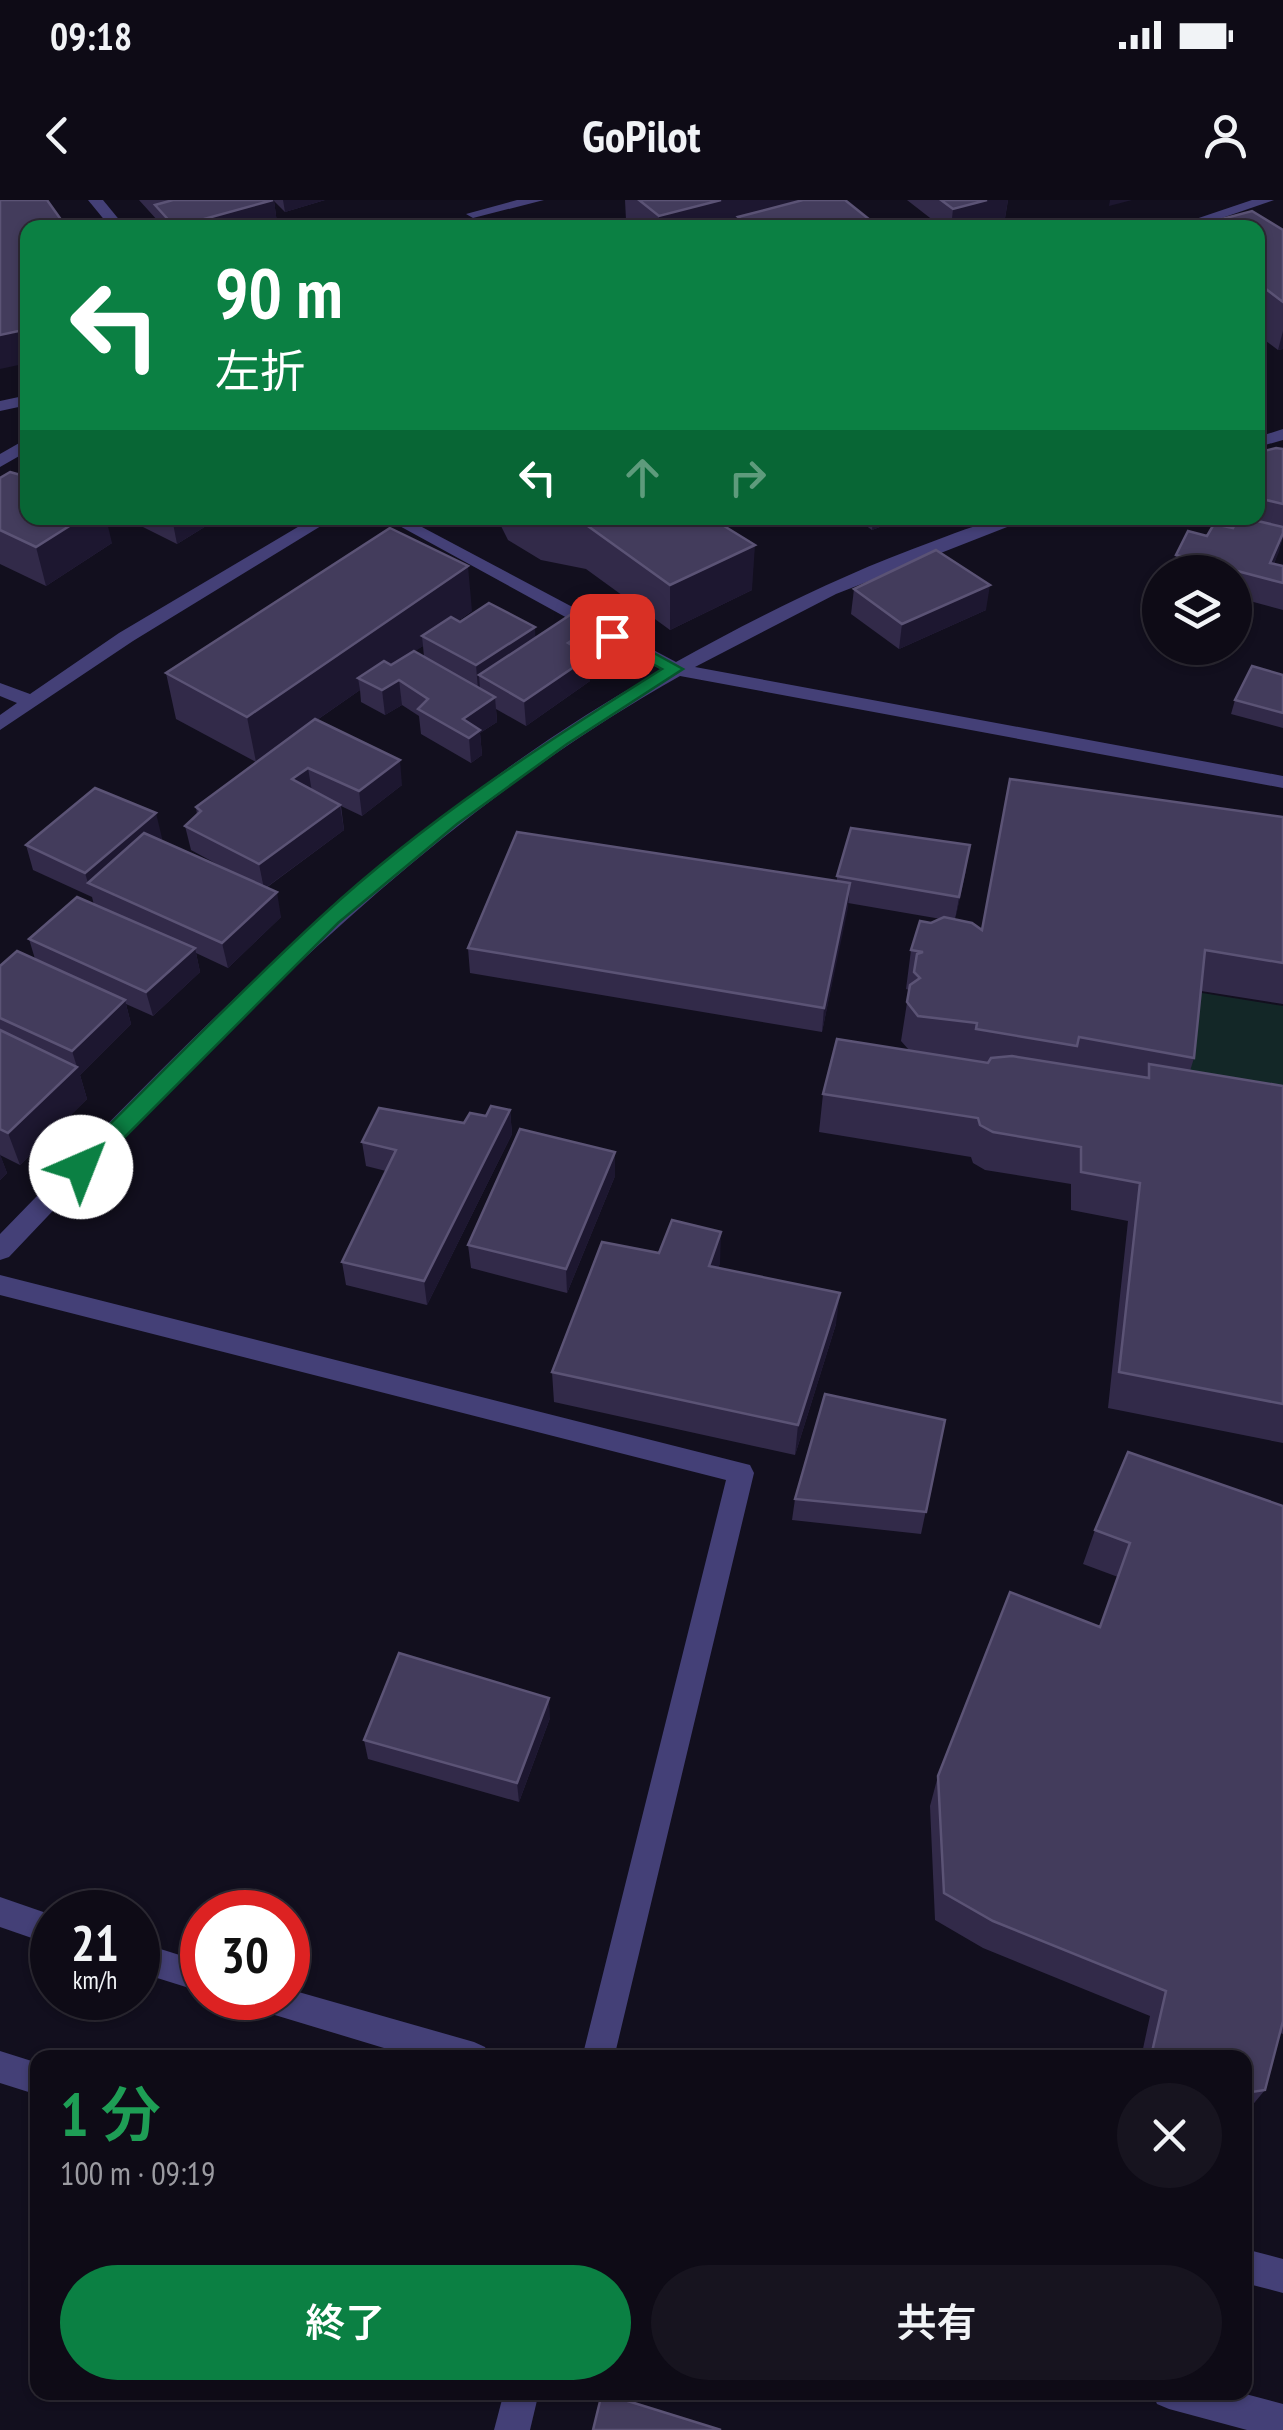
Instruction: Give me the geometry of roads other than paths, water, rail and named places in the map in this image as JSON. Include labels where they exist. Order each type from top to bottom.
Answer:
[{"type":"street","points":[[95,200],[112,220]]},
{"type":"street","points":[[458,200],[480,220]]},
{"type":"street","points":[[474,214],[537,200]]},
{"type":"street","points":[[1202,220],[1267,200]]},
{"type":"street","points":[[0,724],[232,571],[313,525]]},
{"type":"street","points":[[407,525],[674,669],[1283,782]]},
{"type":"street","points":[[0,1250],[189,1056],[331,919],[450,820],[561,740],[674,669],[820,593],[948,539],[992,525]]},
{"type":"street","points":[[0,688],[30,701]]},
{"type":"street","points":[[0,1285],[741,1473],[600,2050]]},
{"type":"street","points":[[0,1912],[30,1922]]},
{"type":"street","points":[[310,2011],[446,2050]]},
{"type":"street","points":[[0,2067],[30,2077]]},
{"type":"street","points":[[1252,2268],[1283,2276]]},
{"type":"street","points":[[512,2430],[520,2400]]},
{"type":"street","points":[[1199,2400],[1283,2422]]}]
